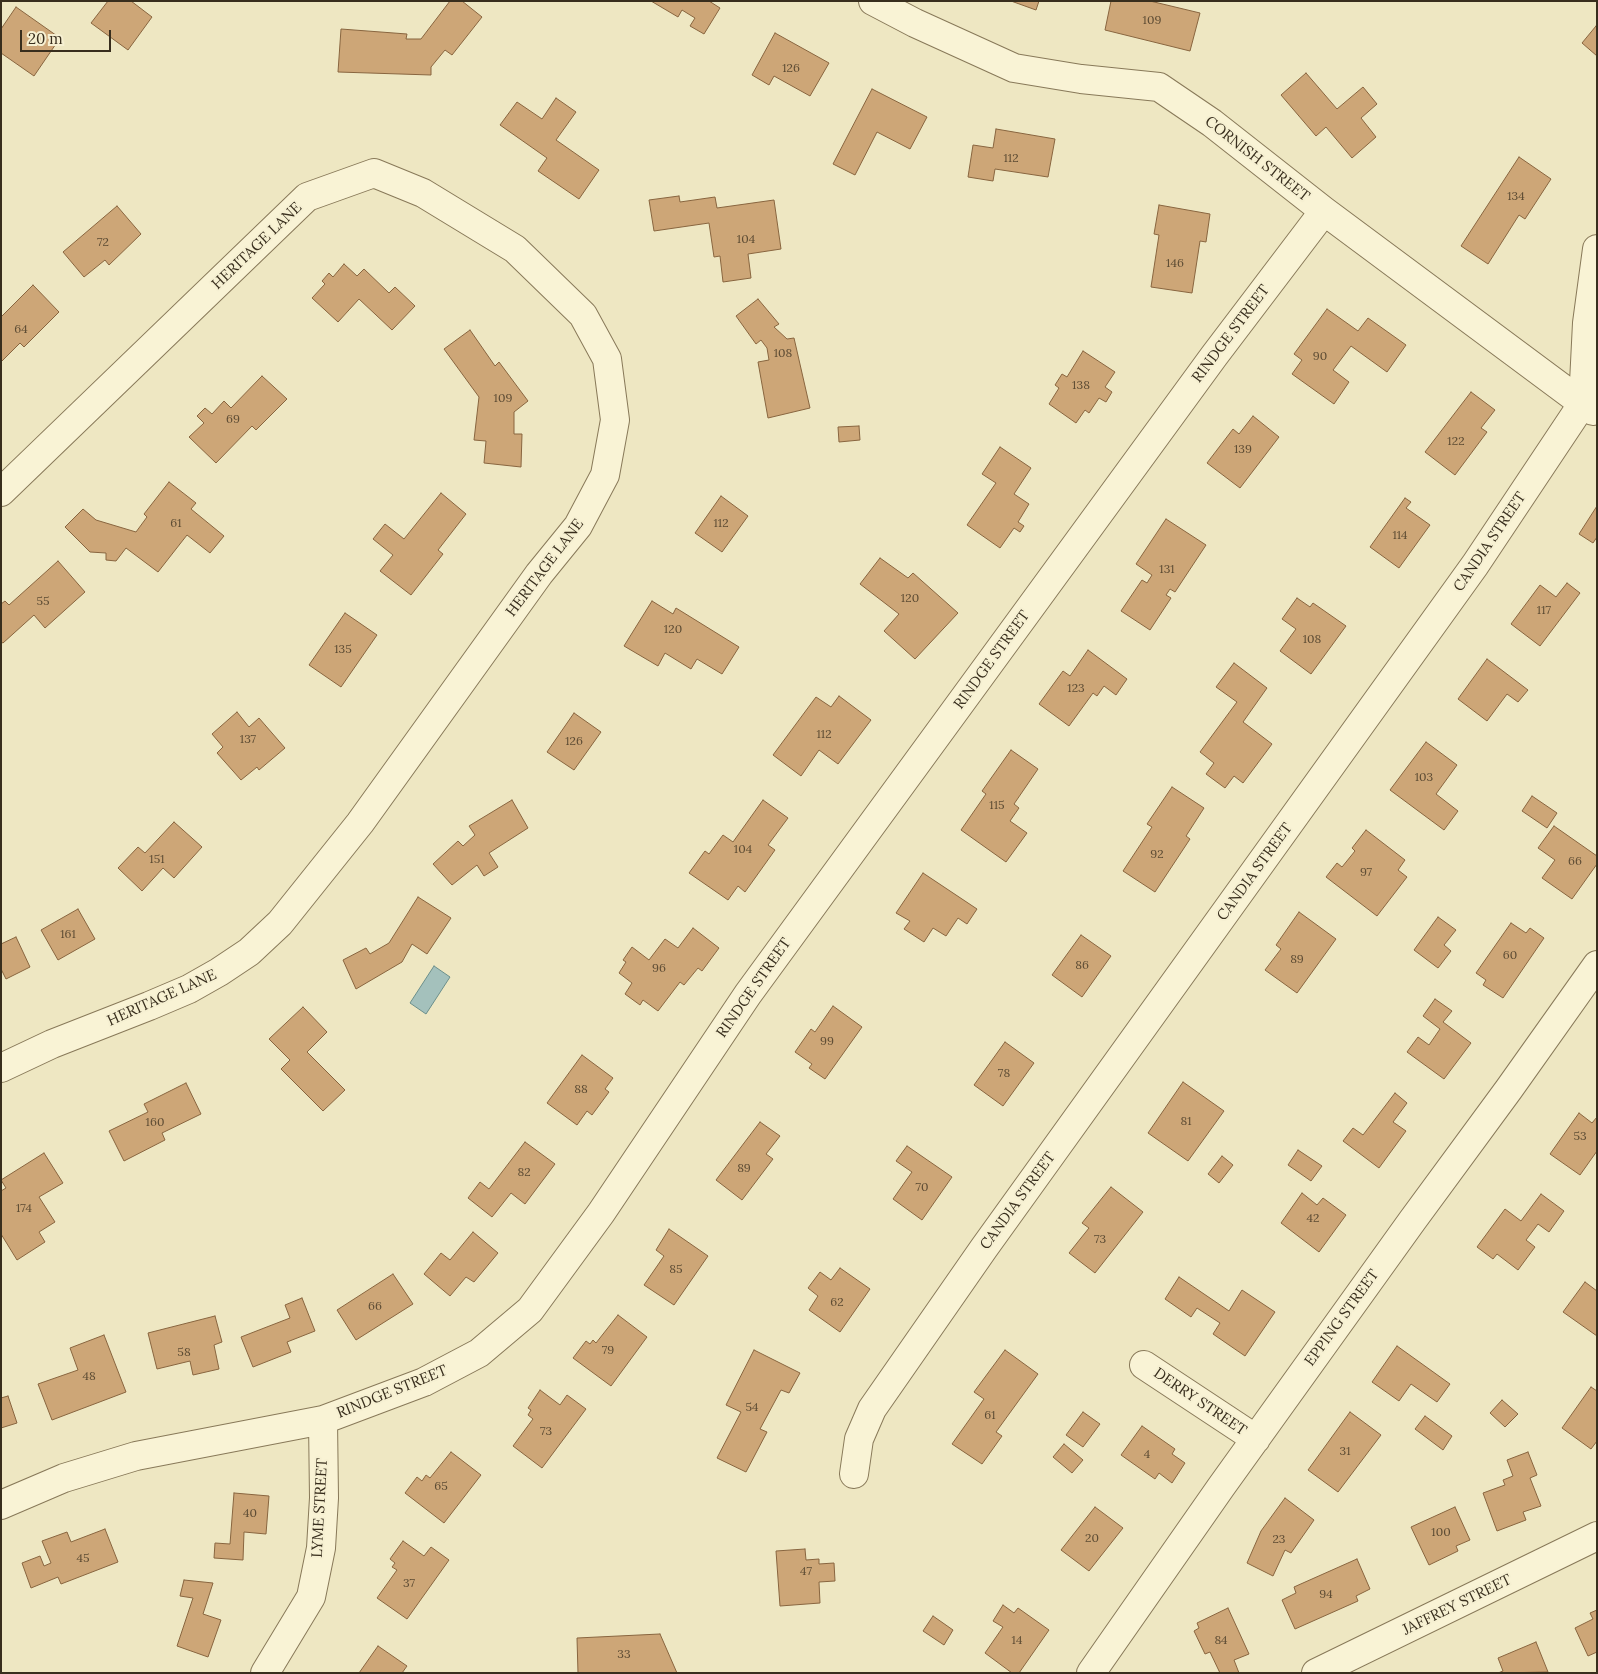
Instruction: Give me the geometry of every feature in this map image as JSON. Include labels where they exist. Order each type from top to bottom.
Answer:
[{"type":"street","name":"CORNISH STREET","points":[[873,1],[915,23],[1014,68],[1081,79],[1158,88],[1212,123],[1324,211],[1590,408]]},
{"type":"street","name":"HERITAGE LANE","points":[[1,492],[307,197],[374,173],[423,193],[515,249],[583,315],[607,359],[615,420],[605,475],[578,526],[539,574],[360,823],[280,924],[249,952],[189,989],[52,1044],[1,1068]]},
{"type":"street","name":"RINDGE STREET","points":[[1,1505],[64,1478],[136,1456],[323,1420],[424,1382],[479,1354],[530,1310],[602,1213],[748,994],[1214,356],[1324,211]]},
{"type":"street","name":"CANDIA STREET","points":[[854,1474],[859,1439],[872,1409],[984,1248],[1590,408],[1587,323],[1597,249]]},
{"type":"street","name":"EPPING STREET","points":[[1091,1673],[1256,1438],[1597,965]]},
{"type":"street","name":"DERRY STREET","points":[[1144,1364],[1256,1438]]},
{"type":"street","name":"LYME STREET","points":[[265,1673],[311,1597],[321,1548],[324,1498],[323,1420]]},
{"type":"street","name":"JAFFREY STREET","points":[[1316,1673],[1597,1536]]},
{"type":"water","points":[[434,966],[450,977],[426,1014],[410,1003]]},
{"type":"building","points":[[108,1],[131,1],[152,17],[128,50],[91,23]]},
{"type":"building","points":[[450,1],[462,1],[482,17],[452,55],[445,50],[431,67],[431,75],[338,72],[341,29],[407,34],[406,39],[421,39]]},
{"type":"building","points":[[651,1],[709,1],[720,8],[704,34],[690,26],[695,18],[682,10],[678,17]]},
{"type":"building","points":[[1011,1],[1039,1],[1036,10]]},
{"type":"building","points":[[1111,1],[1150,1],[1200,13],[1190,51],[1105,30]]},
{"type":"building","points":[[16,7],[60,38],[34,76],[1,53],[1,29]]},
{"type":"building","points":[[1597,26],[1597,56],[1582,43]]},
{"type":"building","points":[[775,33],[829,63],[810,96],[774,76],[769,85],[752,75]]},
{"type":"building","points":[[1306,73],[1337,109],[1363,87],[1377,104],[1361,118],[1376,137],[1352,158],[1326,127],[1316,136],[1281,95]]},
{"type":"building","points":[[872,89],[927,117],[910,149],[877,132],[855,175],[833,164]]},
{"type":"building","points":[[556,98],[576,112],[556,140],[599,170],[579,199],[538,171],[547,158],[500,125],[517,102],[542,119]]},
{"type":"building","points":[[996,129],[1055,139],[1048,177],[995,169],[993,181],[968,177],[973,145],[993,148]]},
{"type":"building","points":[[1519,157],[1551,179],[1525,219],[1519,215],[1488,264],[1461,246]]},
{"type":"building","points":[[679,196],[680,202],[715,197],[717,208],[774,200],[781,249],[748,254],[751,278],[723,282],[720,256],[714,257],[709,223],[654,231],[649,200]]},
{"type":"building","points":[[1159,205],[1210,214],[1206,242],[1200,241],[1192,293],[1151,287],[1159,235],[1154,234]]},
{"type":"building","points":[[117,206],[141,234],[109,265],[105,260],[84,277],[63,252]]},
{"type":"building","points":[[344,264],[357,276],[364,269],[389,293],[395,287],[415,306],[392,330],[359,299],[338,322],[312,298],[325,284],[322,281],[329,273],[333,277]]},
{"type":"building","points":[[33,285],[59,312],[24,347],[20,343],[1,362],[1,317]]},
{"type":"building","points":[[758,299],[779,324],[774,327],[787,339],[794,338],[810,408],[768,418],[758,362],[769,360],[767,348],[761,340],[756,344],[736,316]]},
{"type":"building","points":[[1327,309],[1358,331],[1368,318],[1406,345],[1387,372],[1351,346],[1333,370],[1349,382],[1334,404],[1292,374],[1302,360],[1294,354]]},
{"type":"building","points":[[470,330],[495,366],[499,362],[528,401],[514,412],[514,434],[522,434],[521,467],[484,463],[486,441],[474,440],[479,397],[444,349]]},
{"type":"building","points":[[1083,351],[1115,372],[1105,387],[1112,392],[1106,402],[1099,398],[1089,413],[1085,410],[1076,423],[1049,404],[1059,388],[1055,385],[1062,374],[1067,377]]},
{"type":"building","points":[[262,376],[287,399],[256,430],[252,426],[216,463],[189,437],[204,423],[197,416],[205,408],[212,414],[224,401],[231,408]]},
{"type":"building","points":[[1471,392],[1495,410],[1481,428],[1487,432],[1455,475],[1425,452]]},
{"type":"building","points":[[1253,416],[1279,437],[1240,488],[1207,463],[1233,429],[1239,434]]},
{"type":"building","points":[[859,426],[860,440],[839,442],[838,427]]},
{"type":"building","points":[[1000,447],[1031,468],[1014,494],[1029,504],[1018,522],[1024,526],[1020,532],[1014,528],[1000,548],[967,525],[996,483],[982,474]]},
{"type":"building","points":[[169,482],[196,503],[191,509],[224,536],[210,553],[187,535],[158,572],[126,548],[116,561],[106,560],[106,553],[90,552],[65,527],[83,509],[96,520],[136,532],[147,517],[144,514]]},
{"type":"building","points":[[441,493],[466,514],[438,550],[443,554],[411,595],[380,571],[393,555],[373,539],[385,524],[404,539]]},
{"type":"building","points":[[721,496],[748,516],[722,552],[695,533]]},
{"type":"building","points":[[1405,498],[1411,502],[1406,508],[1430,525],[1399,568],[1370,547]]},
{"type":"building","points":[[1597,506],[1597,537],[1593,543],[1579,534]]},
{"type":"building","points":[[1166,519],[1206,545],[1175,592],[1170,589],[1166,595],[1171,598],[1150,630],[1121,611],[1142,580],[1147,583],[1152,575],[1136,564]]},
{"type":"building","points":[[880,558],[908,578],[913,573],[958,613],[915,659],[884,631],[899,614],[860,584]]},
{"type":"building","points":[[58,561],[85,592],[45,628],[34,615],[3,643],[1,642],[1,604],[5,601],[9,605]]},
{"type":"building","points":[[1567,583],[1580,593],[1540,646],[1511,624],[1540,585],[1556,597]]},
{"type":"building","points":[[1297,598],[1310,607],[1313,603],[1346,626],[1311,674],[1280,651],[1296,629],[1282,619]]},
{"type":"building","points":[[652,601],[673,614],[676,608],[739,647],[722,674],[697,659],[691,669],[665,653],[658,666],[624,646]]},
{"type":"building","points":[[345,613],[377,635],[341,687],[309,665]]},
{"type":"building","points":[[1088,650],[1127,679],[1116,695],[1104,686],[1097,696],[1093,693],[1069,726],[1039,704],[1063,671],[1070,676]]},
{"type":"building","points":[[1487,659],[1528,690],[1518,702],[1507,694],[1487,721],[1458,699]]},
{"type":"building","points":[[1234,663],[1267,688],[1243,722],[1272,744],[1243,783],[1234,776],[1225,788],[1206,774],[1214,763],[1200,752],[1237,702],[1216,687]]},
{"type":"building","points":[[839,696],[871,720],[838,764],[819,750],[801,776],[773,755],[816,697],[831,707]]},
{"type":"building","points":[[237,712],[249,727],[259,718],[285,748],[259,770],[257,767],[241,780],[217,753],[223,747],[212,734]]},
{"type":"building","points":[[574,713],[601,732],[574,770],[547,752]]},
{"type":"building","points":[[1426,742],[1457,765],[1436,794],[1458,811],[1444,830],[1390,790]]},
{"type":"building","points":[[1011,750],[1038,769],[1014,804],[1019,808],[1010,821],[1027,833],[1006,862],[961,830],[986,794],[982,791]]},
{"type":"building","points":[[1172,787],[1204,808],[1186,836],[1190,839],[1155,892],[1123,871],[1152,827],[1147,824]]},
{"type":"building","points":[[1532,796],[1557,813],[1547,828],[1522,811]]},
{"type":"building","points":[[512,800],[528,828],[489,853],[498,867],[484,876],[477,865],[452,885],[433,864],[458,841],[463,846],[475,835],[469,826]]},
{"type":"building","points":[[763,800],[788,818],[768,845],[775,850],[745,892],[738,886],[728,900],[689,873],[705,851],[709,854],[723,835],[733,842]]},
{"type":"building","points":[[174,822],[202,847],[174,878],[163,868],[142,891],[118,868],[138,847],[145,853]]},
{"type":"building","points":[[1554,826],[1597,856],[1597,864],[1572,899],[1542,878],[1555,860],[1538,848]]},
{"type":"building","points":[[1366,830],[1405,860],[1398,870],[1407,877],[1377,916],[1326,877],[1337,863],[1342,867],[1355,851],[1352,848]]},
{"type":"building","points":[[923,873],[977,909],[967,924],[958,918],[946,936],[933,928],[924,942],[904,929],[910,921],[896,913]]},
{"type":"building","points":[[418,897],[451,918],[427,954],[412,944],[402,962],[356,989],[343,960],[366,948],[370,954],[389,943]]},
{"type":"building","points":[[78,909],[95,939],[58,960],[41,930]]},
{"type":"building","points":[[1299,912],[1336,939],[1297,993],[1265,970],[1281,949],[1276,945]]},
{"type":"building","points":[[1438,917],[1456,930],[1444,945],[1451,951],[1438,968],[1414,950]]},
{"type":"building","points":[[1511,923],[1526,933],[1530,928],[1544,938],[1503,998],[1483,985],[1486,980],[1476,973]]},
{"type":"building","points":[[693,928],[719,948],[702,971],[698,968],[684,985],[680,982],[658,1011],[643,1000],[640,1005],[625,994],[632,983],[619,973],[626,962],[623,960],[632,947],[649,960],[665,939],[678,948]]},
{"type":"building","points":[[1081,935],[1111,956],[1082,997],[1052,975]]},
{"type":"building","points":[[16,937],[30,967],[6,979],[1,969],[1,944]]},
{"type":"building","points":[[1435,999],[1452,1011],[1443,1022],[1471,1043],[1444,1079],[1407,1052],[1418,1037],[1429,1045],[1440,1029],[1423,1016]]},
{"type":"building","points":[[833,1006],[862,1027],[825,1079],[809,1068],[812,1064],[795,1052],[811,1029],[815,1032]]},
{"type":"building","points":[[303,1007],[327,1032],[307,1052],[345,1090],[323,1111],[281,1069],[290,1060],[269,1039]]},
{"type":"building","points":[[1005,1042],[1034,1063],[1003,1106],[974,1085]]},
{"type":"building","points":[[582,1055],[613,1078],[605,1089],[609,1092],[592,1115],[587,1111],[577,1125],[547,1103]]},
{"type":"building","points":[[1183,1082],[1224,1111],[1188,1161],[1148,1133]]},
{"type":"building","points":[[186,1083],[201,1114],[162,1133],[165,1140],[124,1161],[109,1131],[148,1112],[144,1104]]},
{"type":"building","points":[[1395,1093],[1407,1103],[1393,1122],[1406,1131],[1379,1168],[1343,1141],[1353,1128],[1363,1135]]},
{"type":"building","points":[[1579,1113],[1592,1123],[1597,1117],[1597,1151],[1580,1175],[1550,1154]]},
{"type":"building","points":[[760,1122],[780,1136],[766,1154],[773,1159],[742,1200],[716,1180]]},
{"type":"building","points":[[525,1142],[555,1164],[525,1204],[511,1193],[492,1217],[468,1198],[480,1182],[489,1189]]},
{"type":"building","points":[[907,1146],[952,1177],[922,1220],[893,1199],[912,1172],[896,1161]]},
{"type":"building","points":[[1298,1150],[1322,1166],[1311,1181],[1288,1165]]},
{"type":"building","points":[[44,1153],[63,1183],[39,1197],[55,1222],[39,1232],[45,1242],[17,1260],[1,1234],[1,1191],[6,1188],[1,1180]]},
{"type":"building","points":[[1222,1156],[1233,1165],[1219,1183],[1208,1174]]},
{"type":"building","points":[[1111,1187],[1143,1212],[1095,1273],[1069,1253],[1089,1228],[1082,1223]]},
{"type":"building","points":[[1302,1193],[1317,1205],[1323,1198],[1346,1215],[1319,1252],[1281,1223]]},
{"type":"building","points":[[1541,1194],[1564,1211],[1549,1232],[1538,1224],[1526,1240],[1535,1247],[1518,1270],[1497,1254],[1493,1259],[1477,1247],[1505,1209],[1521,1221]]},
{"type":"building","points":[[669,1229],[708,1256],[674,1305],[644,1285],[664,1256],[656,1250]]},
{"type":"building","points":[[473,1232],[498,1253],[474,1282],[466,1277],[450,1296],[424,1274],[441,1253],[450,1260]]},
{"type":"building","points":[[840,1268],[870,1289],[840,1332],[809,1310],[818,1296],[808,1288],[820,1272],[831,1280]]},
{"type":"building","points":[[393,1274],[413,1304],[356,1340],[337,1310]]},
{"type":"building","points":[[1179,1277],[1229,1311],[1242,1290],[1275,1312],[1245,1356],[1213,1334],[1220,1323],[1197,1308],[1191,1317],[1165,1299]]},
{"type":"building","points":[[1585,1282],[1597,1291],[1597,1336],[1563,1312]]},
{"type":"building","points":[[302,1298],[315,1331],[287,1342],[291,1352],[253,1367],[241,1337],[290,1318],[285,1305]]},
{"type":"building","points":[[618,1315],[647,1337],[611,1386],[573,1358],[586,1341],[590,1344],[593,1340],[596,1343]]},
{"type":"building","points":[[215,1316],[222,1342],[214,1345],[219,1369],[193,1375],[190,1361],[157,1369],[148,1333]]},
{"type":"building","points":[[104,1335],[126,1392],[52,1420],[38,1384],[78,1370],[70,1348]]},
{"type":"building","points":[[1397,1346],[1450,1384],[1437,1402],[1411,1384],[1399,1401],[1372,1382]]},
{"type":"building","points":[[754,1350],[800,1373],[789,1393],[781,1390],[760,1429],[767,1432],[746,1472],[717,1458],[741,1412],[726,1405]]},
{"type":"building","points":[[1005,1350],[1038,1374],[996,1432],[1002,1436],[982,1464],[952,1444],[984,1399],[974,1392]]},
{"type":"building","points":[[1591,1387],[1597,1391],[1597,1441],[1591,1449],[1562,1428]]},
{"type":"building","points":[[540,1390],[560,1405],[567,1395],[586,1409],[542,1468],[513,1446],[533,1419],[528,1415],[531,1410],[528,1408]]},
{"type":"building","points":[[8,1396],[17,1423],[1,1428],[1,1398]]},
{"type":"building","points":[[1502,1400],[1518,1414],[1505,1427],[1490,1413]]},
{"type":"building","points":[[1083,1412],[1100,1424],[1083,1447],[1066,1435]]},
{"type":"building","points":[[1350,1412],[1381,1435],[1338,1492],[1308,1470]]},
{"type":"building","points":[[1425,1416],[1452,1436],[1443,1450],[1415,1429]]},
{"type":"building","points":[[1142,1426],[1175,1449],[1172,1454],[1185,1463],[1172,1483],[1159,1473],[1155,1479],[1121,1455]]},
{"type":"building","points":[[1064,1444],[1083,1460],[1072,1473],[1053,1457]]},
{"type":"building","points":[[451,1452],[481,1475],[444,1523],[405,1493],[417,1477],[422,1481],[426,1475],[430,1478]]},
{"type":"building","points":[[1528,1452],[1537,1475],[1530,1478],[1541,1506],[1523,1512],[1526,1520],[1497,1531],[1483,1493],[1505,1485],[1503,1480],[1513,1476],[1507,1460]]},
{"type":"building","points":[[234,1493],[269,1496],[266,1534],[244,1532],[243,1560],[214,1558],[215,1543],[230,1544]]},
{"type":"building","points":[[1285,1498],[1314,1520],[1291,1553],[1285,1550],[1273,1576],[1247,1563],[1261,1531]]},
{"type":"building","points":[[1095,1507],[1123,1528],[1089,1571],[1061,1550]]},
{"type":"building","points":[[1455,1507],[1470,1540],[1456,1546],[1458,1551],[1429,1565],[1411,1527]]},
{"type":"building","points":[[105,1529],[118,1562],[61,1584],[58,1577],[31,1588],[22,1563],[40,1556],[44,1566],[51,1563],[42,1541],[67,1532],[71,1542]]},
{"type":"building","points":[[403,1541],[424,1556],[431,1547],[449,1560],[407,1619],[377,1598],[397,1570],[392,1567],[395,1563],[390,1559]]},
{"type":"building","points":[[805,1549],[806,1560],[819,1559],[819,1564],[834,1563],[835,1581],[819,1582],[820,1603],[780,1606],[776,1551]]},
{"type":"building","points":[[1357,1559],[1370,1589],[1356,1596],[1358,1601],[1295,1629],[1282,1600],[1296,1593],[1294,1587]]},
{"type":"building","points":[[184,1580],[213,1583],[203,1614],[221,1620],[208,1657],[177,1646],[193,1598],[180,1596]]},
{"type":"building","points":[[1003,1605],[1014,1613],[1018,1608],[1049,1630],[1019,1673],[1012,1673],[985,1653],[1003,1627],[993,1621]]},
{"type":"building","points":[[1228,1608],[1249,1654],[1234,1660],[1239,1673],[1220,1673],[1210,1652],[1205,1654],[1194,1631],[1199,1628],[1197,1623]]},
{"type":"building","points":[[1597,1610],[1597,1652],[1588,1656],[1575,1628],[1593,1619],[1590,1613]]},
{"type":"building","points":[[933,1616],[953,1630],[944,1645],[923,1631]]},
{"type":"building","points":[[660,1634],[677,1673],[578,1673],[577,1638]]},
{"type":"building","points":[[1536,1642],[1548,1672],[1498,1673],[1503,1671],[1498,1658]]},
{"type":"building","points":[[378,1646],[407,1666],[402,1673],[359,1673]]}]
